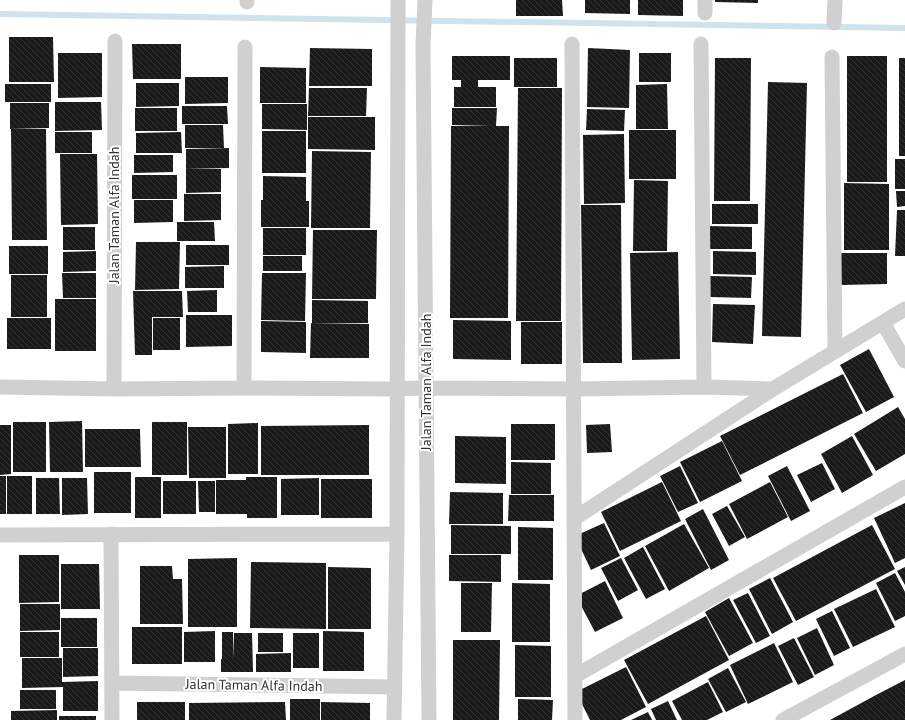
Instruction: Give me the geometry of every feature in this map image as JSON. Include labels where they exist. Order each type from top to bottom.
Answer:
[{"type":"street","name":"Jalan Taman Alfa Indah","points":[[394,720],[397,534],[395,391],[398,0]]},
{"type":"street","name":"Jalan Taman Alfa Indah","points":[[425,0],[425,388],[429,720]]},
{"type":"street","points":[[834,23],[835,0]]},
{"type":"street","name":"Jalan Taman Alfa Indah","points":[[114,41],[114,389]]},
{"type":"street","points":[[572,44],[575,389],[575,720]]},
{"type":"street","points":[[701,44],[704,387]]},
{"type":"street","points":[[244,388],[245,47]]},
{"type":"street","points":[[832,57],[835,351]]},
{"type":"street","points":[[575,518],[773,389],[905,310]]},
{"type":"street","points":[[883,324],[905,361]]},
{"type":"street","points":[[0,387],[114,389],[244,388],[395,391],[425,388],[575,389],[704,387],[773,389]]},
{"type":"street","points":[[575,676],[905,487]]},
{"type":"street","points":[[111,534],[112,720]]},
{"type":"street","points":[[0,535],[397,534]]},
{"type":"street","points":[[783,720],[905,654]]},
{"type":"street","name":"Jalan Taman Alfa Indah","points":[[112,682],[395,687]]},
{"type":"building","points":[[516,0],[562,0],[563,16],[516,16]]},
{"type":"building","points":[[585,0],[630,0],[630,14],[585,13]]},
{"type":"building","points":[[638,0],[683,0],[683,16],[638,15]]},
{"type":"building","points":[[715,0],[758,0],[758,3],[715,2]]},
{"type":"building","points":[[9,37],[53,37],[54,82],[9,82]]},
{"type":"building","points":[[132,44],[181,44],[181,79],[133,79]]},
{"type":"building","points":[[310,48],[372,49],[372,86],[309,86]]},
{"type":"building","points":[[588,48],[630,50],[629,108],[587,107]]},
{"type":"building","points":[[58,53],[102,53],[102,97],[58,98]]},
{"type":"building","points":[[639,53],[671,53],[671,82],[639,82]]},
{"type":"building","points":[[452,56],[510,56],[510,80],[478,80],[478,87],[496,87],[496,107],[454,107],[454,87],[461,87],[461,80],[452,80]]},
{"type":"building","points":[[847,56],[887,56],[887,182],[847,182]]},
{"type":"building","points":[[514,58],[557,58],[557,87],[514,87]]},
{"type":"building","points":[[715,58],[751,58],[750,201],[714,201]]},
{"type":"building","points":[[899,58],[905,58],[905,156],[899,156]]},
{"type":"building","points":[[260,67],[306,68],[306,103],[260,103]]},
{"type":"building","points":[[185,77],[228,77],[228,103],[185,104]]},
{"type":"building","points":[[768,82],[807,83],[801,337],[762,336]]},
{"type":"building","points":[[136,83],[179,83],[179,106],[136,107]]},
{"type":"building","points":[[5,84],[51,84],[51,102],[5,102]]},
{"type":"building","points":[[667,84],[668,129],[636,129],[636,85]]},
{"type":"building","points":[[309,88],[367,88],[366,116],[308,116]]},
{"type":"building","points":[[518,88],[562,88],[561,321],[516,321]]},
{"type":"building","points":[[55,102],[101,102],[102,130],[55,131]]},
{"type":"building","points":[[10,103],[49,103],[49,128],[10,129]]},
{"type":"building","points":[[262,104],[307,104],[307,130],[262,129]]},
{"type":"building","points":[[182,106],[227,106],[228,124],[182,124]]},
{"type":"building","points":[[135,108],[177,108],[177,131],[135,131]]},
{"type":"building","points":[[452,108],[497,108],[496,126],[509,126],[508,318],[450,318],[451,126],[491,126],[452,125]]},
{"type":"building","points":[[587,109],[625,110],[624,131],[586,130]]},
{"type":"building","points":[[308,117],[375,117],[375,150],[308,149]]},
{"type":"building","points":[[185,125],[223,125],[224,148],[185,148]]},
{"type":"building","points":[[11,129],[46,129],[47,240],[12,240]]},
{"type":"building","points":[[629,130],[676,130],[676,179],[629,179]]},
{"type":"building","points":[[262,131],[306,131],[306,173],[262,173]]},
{"type":"building","points":[[55,132],[92,132],[92,153],[55,153]]},
{"type":"building","points":[[181,132],[182,153],[136,153],[136,133]]},
{"type":"building","points":[[624,134],[625,203],[584,204],[583,135]]},
{"type":"building","points":[[229,148],[229,168],[186,169],[186,149]]},
{"type":"building","points":[[312,151],[371,152],[370,228],[311,228]]},
{"type":"building","points":[[60,154],[97,154],[98,224],[61,225]]},
{"type":"building","points":[[134,155],[173,155],[173,172],[134,173]]},
{"type":"building","points":[[895,159],[905,159],[905,189],[895,189]]},
{"type":"building","points":[[186,169],[221,169],[221,192],[186,193]]},
{"type":"building","points":[[132,175],[177,175],[177,199],[132,199]]},
{"type":"building","points":[[263,176],[306,177],[306,201],[309,201],[309,227],[261,227]]},
{"type":"building","points":[[634,180],[668,181],[667,251],[633,251]]},
{"type":"building","points":[[844,183],[889,184],[889,250],[844,250]]},
{"type":"building","points":[[896,191],[905,191],[905,206],[897,207]]},
{"type":"building","points":[[184,194],[221,194],[221,220],[184,221]]},
{"type":"building","points":[[134,200],[173,200],[173,222],[134,223]]},
{"type":"building","points":[[712,204],[758,204],[758,224],[712,224]]},
{"type":"building","points":[[581,205],[621,205],[622,363],[583,363]]},
{"type":"building","points":[[897,210],[905,210],[905,256],[895,256]]},
{"type":"building","points":[[177,222],[214,222],[215,241],[177,241]]},
{"type":"building","points":[[708,226],[752,227],[752,249],[708,249]]},
{"type":"building","points":[[63,227],[95,227],[95,250],[63,250]]},
{"type":"building","points":[[263,228],[306,228],[306,255],[263,255]]},
{"type":"building","points":[[313,230],[377,230],[376,299],[312,299]]},
{"type":"building","points":[[136,242],[180,242],[179,289],[135,290]]},
{"type":"building","points":[[186,245],[229,245],[229,265],[186,265]]},
{"type":"building","points":[[9,246],[48,246],[48,274],[9,274]]},
{"type":"building","points":[[96,251],[96,271],[63,272],[63,252]]},
{"type":"building","points":[[713,251],[756,252],[756,275],[713,274]]},
{"type":"building","points":[[678,252],[680,359],[632,360],[630,253]]},
{"type":"building","points":[[841,253],[887,253],[887,284],[841,285]]},
{"type":"building","points":[[263,256],[302,256],[302,271],[263,271]]},
{"type":"building","points":[[224,266],[224,288],[185,288],[185,267]]},
{"type":"building","points":[[62,273],[96,273],[96,298],[63,298]]},
{"type":"building","points":[[262,273],[306,273],[305,321],[261,320]]},
{"type":"building","points":[[11,275],[47,275],[47,317],[11,317]]},
{"type":"building","points":[[710,276],[752,277],[751,298],[709,297]]},
{"type":"building","points":[[217,290],[217,312],[188,312],[187,291]]},
{"type":"building","points":[[133,291],[182,291],[183,317],[152,317],[152,355],[135,355]]},
{"type":"building","points":[[55,299],[96,299],[96,351],[55,351]]},
{"type":"building","points":[[312,300],[368,301],[368,323],[312,323]]},
{"type":"building","points":[[713,304],[755,305],[753,344],[712,342]]},
{"type":"building","points":[[186,315],[232,315],[232,346],[186,347]]},
{"type":"building","points":[[7,318],[51,318],[51,349],[7,349]]},
{"type":"building","points":[[153,318],[180,318],[180,350],[153,350]]},
{"type":"building","points":[[453,320],[511,321],[511,360],[453,359]]},
{"type":"building","points":[[261,321],[306,322],[306,353],[261,352]]},
{"type":"building","points":[[521,322],[562,322],[562,364],[521,364]]},
{"type":"building","points":[[311,323],[369,324],[369,358],[310,358]]},
{"type":"building","points":[[869,349],[894,397],[866,412],[840,365]]},
{"type":"building","points":[[843,374],[863,413],[740,475],[720,436]]},
{"type":"building","points":[[898,407],[905,419],[905,454],[876,471],[854,434]]},
{"type":"building","points":[[82,421],[83,472],[50,472],[49,422]]},
{"type":"building","points":[[13,422],[46,422],[46,472],[13,472]]},
{"type":"building","points":[[152,422],[187,422],[187,475],[152,475]]},
{"type":"building","points":[[258,423],[258,474],[228,474],[228,424]]},
{"type":"building","points":[[511,424],[555,424],[555,460],[511,460]]},
{"type":"building","points":[[610,424],[612,452],[587,453],[586,425]]},
{"type":"building","points":[[0,425],[11,425],[11,474],[0,475]]},
{"type":"building","points":[[369,425],[369,475],[261,475],[261,426]]},
{"type":"building","points":[[188,427],[226,427],[226,478],[189,478]]},
{"type":"building","points":[[85,429],[140,429],[141,467],[85,467]]},
{"type":"building","points":[[455,436],[506,437],[506,484],[455,483]]},
{"type":"building","points":[[852,436],[873,475],[842,493],[821,454]]},
{"type":"building","points":[[722,441],[742,481],[700,502],[680,462]]},
{"type":"building","points":[[511,462],[551,463],[551,494],[511,494]]},
{"type":"building","points":[[822,463],[835,489],[811,502],[797,475]]},
{"type":"building","points":[[680,466],[698,503],[678,512],[660,476]]},
{"type":"building","points":[[787,466],[810,511],[791,521],[768,476]]},
{"type":"building","points":[[94,472],[131,472],[131,513],[94,513]]},
{"type":"building","points":[[0,476],[6,476],[6,514],[0,514]]},
{"type":"building","points":[[7,476],[32,476],[32,514],[7,514]]},
{"type":"building","points":[[135,477],[161,477],[161,518],[135,518]]},
{"type":"building","points":[[246,477],[277,477],[277,518],[247,518],[247,514],[216,514],[216,480],[246,480]]},
{"type":"building","points":[[36,478],[59,478],[60,514],[36,514]]},
{"type":"building","points":[[62,478],[87,478],[88,514],[62,515]]},
{"type":"building","points":[[319,478],[319,515],[281,515],[281,479]]},
{"type":"building","points":[[321,479],[372,479],[372,518],[321,518]]},
{"type":"building","points":[[163,481],[196,481],[196,514],[163,514]]},
{"type":"building","points":[[198,481],[215,481],[215,512],[199,512]]},
{"type":"building","points":[[662,482],[681,521],[620,551],[601,512]]},
{"type":"building","points":[[770,482],[788,517],[747,539],[729,504]]},
{"type":"building","points":[[450,492],[503,493],[503,524],[449,524]]},
{"type":"building","points":[[509,495],[554,495],[554,521],[508,521]]},
{"type":"building","points":[[905,503],[905,558],[895,563],[874,518]]},
{"type":"building","points":[[727,506],[745,537],[729,546],[712,514]]},
{"type":"building","points":[[703,509],[729,560],[711,570],[685,519]]},
{"type":"building","points":[[604,523],[620,556],[591,570],[575,536]]},
{"type":"building","points":[[684,524],[709,568],[669,591],[645,546]]},
{"type":"building","points":[[451,525],[511,526],[511,554],[451,554]]},
{"type":"building","points":[[872,525],[895,569],[796,621],[773,578]]},
{"type":"building","points":[[518,527],[553,528],[553,580],[518,580]]},
{"type":"building","points":[[643,547],[665,589],[646,599],[624,558]]},
{"type":"building","points":[[19,555],[59,555],[59,602],[19,603]]},
{"type":"building","points":[[449,555],[501,555],[501,582],[449,581]]},
{"type":"building","points":[[237,558],[237,627],[188,627],[188,559]]},
{"type":"building","points":[[621,558],[638,590],[618,601],[601,568]]},
{"type":"building","points":[[251,562],[326,563],[326,629],[250,628]]},
{"type":"building","points":[[61,564],[99,564],[100,609],[61,609]]},
{"type":"building","points":[[140,566],[172,566],[173,579],[182,579],[183,624],[140,624]]},
{"type":"building","points":[[328,567],[371,568],[371,629],[328,629]]},
{"type":"building","points":[[905,567],[905,585],[897,571]]},
{"type":"building","points":[[895,573],[905,592],[905,616],[895,621],[876,583]]},
{"type":"building","points":[[770,578],[793,622],[772,634],[749,589]]},
{"type":"building","points":[[605,581],[623,618],[595,632],[576,596]]},
{"type":"building","points":[[461,583],[492,583],[491,632],[461,632]]},
{"type":"building","points":[[512,583],[550,584],[550,642],[512,642]]},
{"type":"building","points":[[876,589],[895,627],[853,647],[834,609]]},
{"type":"building","points":[[748,593],[770,636],[756,643],[733,600]]},
{"type":"building","points":[[729,598],[753,643],[729,656],[705,612]]},
{"type":"building","points":[[20,604],[60,604],[60,630],[20,631]]},
{"type":"building","points":[[832,611],[850,648],[834,656],[816,619]]},
{"type":"building","points":[[706,616],[729,660],[648,704],[624,660]]},
{"type":"building","points":[[61,618],[97,618],[97,647],[61,647]]},
{"type":"building","points":[[132,627],[182,627],[182,664],[132,664]]},
{"type":"building","points":[[817,628],[834,665],[815,675],[797,638]]},
{"type":"building","points":[[215,631],[215,662],[184,662],[184,632]]},
{"type":"building","points":[[323,631],[364,632],[364,671],[323,671]]},
{"type":"building","points":[[20,632],[59,632],[59,657],[20,657]]},
{"type":"building","points":[[222,632],[233,632],[233,659],[234,633],[252,633],[253,672],[221,672]]},
{"type":"building","points":[[258,633],[283,633],[283,652],[258,652]]},
{"type":"building","points":[[293,633],[319,633],[319,668],[293,668]]},
{"type":"building","points":[[794,638],[814,677],[798,685],[778,646]]},
{"type":"building","points":[[453,640],[500,640],[499,720],[453,720]]},
{"type":"building","points":[[774,643],[793,682],[748,704],[730,665]]},
{"type":"building","points":[[515,645],[551,646],[551,697],[515,697]]},
{"type":"building","points":[[63,648],[98,648],[98,676],[63,677]]},
{"type":"building","points":[[291,653],[291,672],[256,672],[256,654]]},
{"type":"building","points":[[22,658],[62,658],[62,682],[98,681],[98,711],[63,711],[63,687],[22,688]]},
{"type":"building","points":[[626,667],[646,707],[621,720],[590,720],[576,692]]},
{"type":"building","points":[[728,668],[746,702],[726,712],[708,679]]},
{"type":"building","points":[[905,680],[905,720],[830,720],[876,695]]},
{"type":"building","points":[[708,682],[723,712],[707,720],[682,720],[672,701]]},
{"type":"building","points":[[20,690],[56,690],[56,709],[20,709]]},
{"type":"building","points":[[290,699],[320,699],[320,720],[290,720]]},
{"type":"building","points":[[518,699],[553,700],[552,720],[518,720]]},
{"type":"building","points":[[668,701],[677,720],[656,720],[651,709]]},
{"type":"building","points":[[137,702],[185,702],[185,720],[137,720]]},
{"type":"building","points":[[285,702],[286,720],[189,720],[189,703]]},
{"type":"building","points":[[321,702],[370,703],[370,720],[321,720]]},
{"type":"building","points":[[57,710],[57,720],[11,720],[11,711]]},
{"type":"building","points":[[648,712],[652,720],[631,720]]},
{"type":"building","points":[[59,716],[96,716],[96,720],[59,720]]},
{"type":"waterway","points":[[0,14],[905,28]]}]
